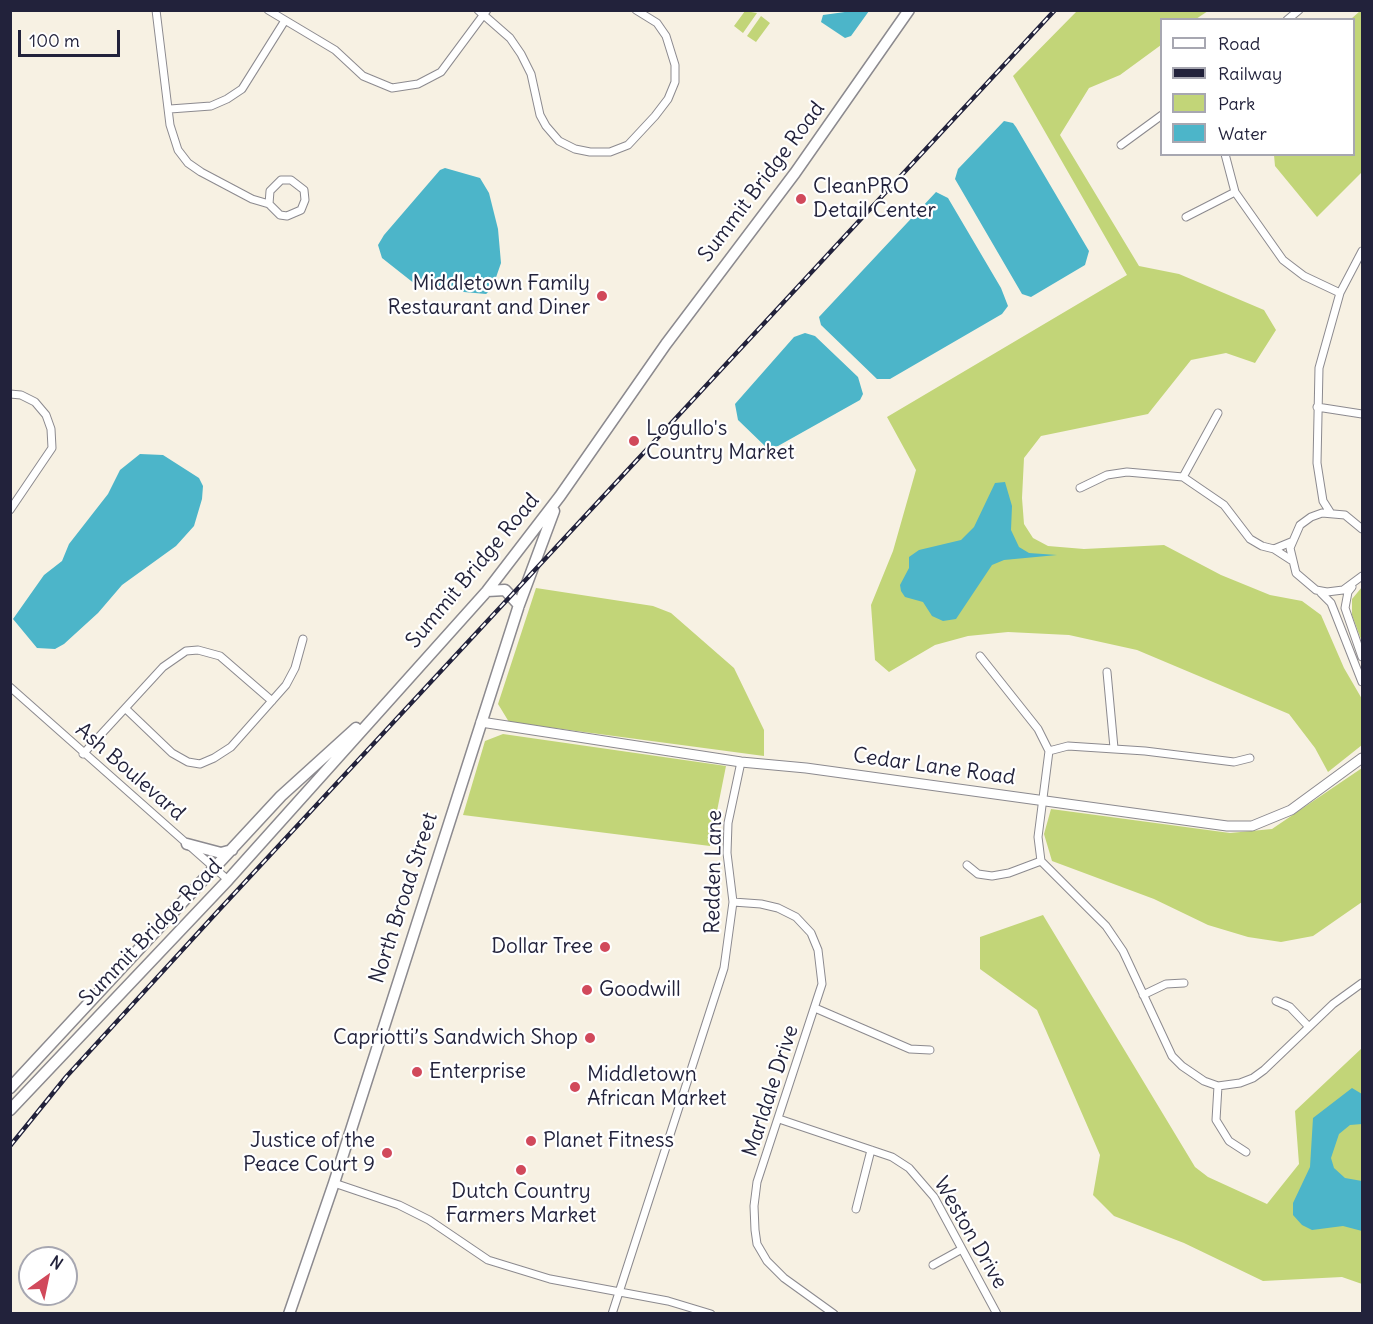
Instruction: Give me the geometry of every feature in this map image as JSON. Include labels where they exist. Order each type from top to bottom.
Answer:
[{"type":"main road","name":"Summit Bridge Road","points":[[10,1110],[228,880],[387,699],[487,591],[560,496],[666,344],[795,173],[909,10]]},
{"type":"main road","name":"North Broad Street","points":[[289,1314],[334,1183],[521,601],[560,496]]},
{"type":"main road","points":[[497,578],[521,601]]},
{"type":"main road","points":[[487,591],[505,590],[521,601]]},
{"type":"main road","points":[[10,1088],[15,1079],[281,796],[387,699]]},
{"type":"main road","points":[[186,844],[220,854],[232,850]]},
{"type":"street","points":[[156,10],[173,138],[188,162],[252,199],[269,204],[280,215],[296,214],[303,207],[304,190],[291,180],[281,180],[270,191],[269,204]]},
{"type":"street","points":[[268,10],[284,22],[335,50],[370,80],[392,88],[407,88],[431,79],[441,72],[483,12],[510,38],[521,54],[531,74],[540,115],[559,141],[575,149],[610,152],[628,145],[642,133],[668,99],[675,82],[675,65],[666,36],[657,23],[636,10]]},
{"type":"street","points":[[170,109],[211,106],[242,89],[284,22]]},
{"type":"street","points":[[1120,145],[1160,117]]},
{"type":"street","points":[[1226,156],[1236,192],[1283,260],[1304,276],[1340,293]]},
{"type":"street","points":[[1186,217],[1236,192]]},
{"type":"street","points":[[1330,512],[1323,501],[1317,463],[1319,368],[1340,293],[1362,251]]},
{"type":"street","points":[[10,394],[21,395],[35,402],[46,415],[51,429],[52,448],[10,510]]},
{"type":"street","points":[[1317,407],[1362,414]]},
{"type":"street","points":[[1183,477],[1218,413]]},
{"type":"street","points":[[1080,489],[1107,475],[1127,472],[1183,477],[1224,505],[1250,539],[1262,546],[1274,549],[1291,560]]},
{"type":"street","points":[[1315,515],[1323,501]]},
{"type":"street","points":[[1362,529],[1349,517],[1330,512],[1315,515],[1300,525],[1291,543],[1291,560],[1298,576],[1331,603],[1362,682]]},
{"type":"street","points":[[1274,549],[1291,543]]},
{"type":"street","points":[[1362,576],[1348,592],[1345,608],[1362,657]]},
{"type":"street","points":[[1316,590],[1336,592],[1353,585]]},
{"type":"street","points":[[126,709],[172,753],[188,762],[200,764],[231,747],[272,701],[290,676],[303,639]]},
{"type":"street","points":[[83,754],[177,655],[198,650],[220,656],[272,701]]},
{"type":"street","points":[[980,656],[1038,729],[1049,751],[1038,837],[1041,861],[1106,926],[1123,951],[1172,1056],[1195,1076],[1218,1086],[1253,1078],[1333,1004],[1362,983]]},
{"type":"street","points":[[1107,672],[1114,748]]},
{"type":"street","name":"Ash Boulevard","points":[[10,687],[228,880]]},
{"type":"street","name":"Cedar Lane Road","points":[[481,722],[741,762],[1227,826],[1252,825],[1291,810],[1362,758]]},
{"type":"street","points":[[1049,751],[1068,746],[1114,748],[1234,762],[1250,758]]},
{"type":"street","name":"Redden Lane","points":[[612,1314],[724,968],[733,902],[727,853],[728,823],[741,762]]},
{"type":"street","points":[[967,865],[978,874],[992,876],[1009,873],[1041,861]]},
{"type":"street","name":"Marldale Drive","points":[[733,902],[778,908],[796,917],[810,933],[818,950],[822,984],[758,1182],[754,1206],[757,1244],[767,1261],[784,1278],[834,1314]]},
{"type":"street","points":[[1143,995],[1166,984],[1184,983]]},
{"type":"street","points":[[1276,1001],[1290,1007],[1309,1027]]},
{"type":"street","points":[[815,1008],[910,1049],[930,1050]]},
{"type":"street","points":[[1218,1086],[1216,1120],[1229,1141],[1246,1152]]},
{"type":"street","name":"Weston Drive","points":[[779,1119],[892,1157],[922,1181],[997,1314]]},
{"type":"street","points":[[856,1209],[871,1150]]},
{"type":"street","points":[[334,1183],[399,1205],[429,1220],[488,1260],[550,1279],[618,1291],[711,1314]]},
{"type":"street","points":[[933,1265],[962,1249]]},
{"type":"green space","points":[[745,11],[757,13],[743,33],[734,26]]},
{"type":"green space","points":[[1077,11],[1208,11],[1198,18],[1160,18],[1160,46],[1120,75],[1089,88],[1060,135],[1139,266],[1179,274],[1264,310],[1276,330],[1255,363],[1226,353],[1191,360],[1148,414],[1041,436],[1024,458],[1022,498],[1024,524],[1033,538],[1048,546],[1084,549],[1164,545],[1221,575],[1270,595],[1302,601],[1321,615],[1344,668],[1362,699],[1362,745],[1328,772],[1315,748],[1289,714],[1137,650],[1069,635],[1008,632],[968,636],[935,645],[889,672],[875,660],[871,605],[893,551],[916,470],[887,417],[1127,275],[1013,76]]},
{"type":"green space","points":[[1362,11],[1362,172],[1317,217],[1275,166],[1274,156],[1355,156],[1355,18],[1352,18]]},
{"type":"green space","points":[[761,16],[770,23],[756,42],[747,36]]},
{"type":"green space","points":[[1362,587],[1362,642],[1352,615],[1352,599]]},
{"type":"green space","points":[[536,588],[653,606],[671,613],[734,668],[764,730],[764,756],[509,722],[498,704]]},
{"type":"green space","points":[[503,734],[726,766],[710,846],[463,815],[485,741]]},
{"type":"green space","points":[[1362,768],[1362,902],[1313,936],[1281,942],[1248,937],[1208,925],[1154,899],[1052,861],[1044,834],[1051,809],[1230,833],[1272,829]]},
{"type":"green space","points":[[1043,915],[1195,1167],[1208,1177],[1267,1204],[1299,1164],[1295,1111],[1362,1048],[1362,1284],[1342,1277],[1263,1281],[1184,1243],[1114,1216],[1093,1195],[1100,1155],[1037,1010],[980,969],[980,937]]},
{"type":"water","points":[[869,11],[851,36],[845,38],[821,22],[823,15]]},
{"type":"water","points":[[1004,121],[1013,123],[1016,127],[1089,251],[1085,265],[1031,297],[1022,294],[955,179],[958,169]]},
{"type":"water","points":[[445,168],[480,178],[489,193],[498,229],[501,263],[492,289],[486,294],[420,288],[382,258],[378,245],[384,235],[440,170]]},
{"type":"water","points":[[936,192],[948,198],[1001,288],[1008,306],[1002,314],[890,379],[877,379],[821,325],[819,317]]},
{"type":"water","points":[[805,333],[815,336],[858,377],[863,394],[860,400],[778,446],[767,448],[738,420],[735,404],[794,337]]},
{"type":"water","points":[[140,454],[163,455],[199,478],[203,486],[202,499],[194,526],[176,546],[122,585],[98,613],[64,644],[55,649],[37,648],[13,619],[44,575],[62,561],[69,544],[108,494],[120,470]]},
{"type":"water","points":[[1005,482],[1012,506],[1011,530],[1019,547],[1029,553],[1057,555],[1004,560],[992,565],[956,619],[943,621],[932,616],[923,602],[905,597],[901,591],[900,585],[909,568],[909,557],[919,550],[961,540],[974,527],[995,483]]},
{"type":"water","points":[[1352,1088],[1362,1094],[1362,1124],[1350,1125],[1339,1134],[1331,1158],[1334,1168],[1345,1178],[1362,1181],[1362,1231],[1343,1226],[1312,1230],[1302,1225],[1293,1215],[1293,1203],[1310,1167],[1313,1118]]},
{"type":"railway","points":[[10,1146],[66,1077],[219,910],[1055,10]]},
{"type":"place","name":"CleanPRO Detail Center","points":[[801,199]]},
{"type":"place","name":"Middletown Family Restaurant and Diner","points":[[602,296]]},
{"type":"place","name":"Logullo's Country Market","points":[[634,441]]},
{"type":"place","name":"Dollar Tree","points":[[605,947]]},
{"type":"place","name":"Goodwill","points":[[587,990]]},
{"type":"place","name":"Capriotti’s Sandwich Shop","points":[[590,1038]]},
{"type":"place","name":"Enterprise","points":[[417,1072]]},
{"type":"place","name":"Middletown African Market","points":[[575,1087]]},
{"type":"place","name":"Planet Fitness","points":[[531,1141]]},
{"type":"place","name":"Justice of the Peace Court 9","points":[[387,1153]]},
{"type":"place","name":"Dutch Country Farmers Market","points":[[521,1170]]}]
